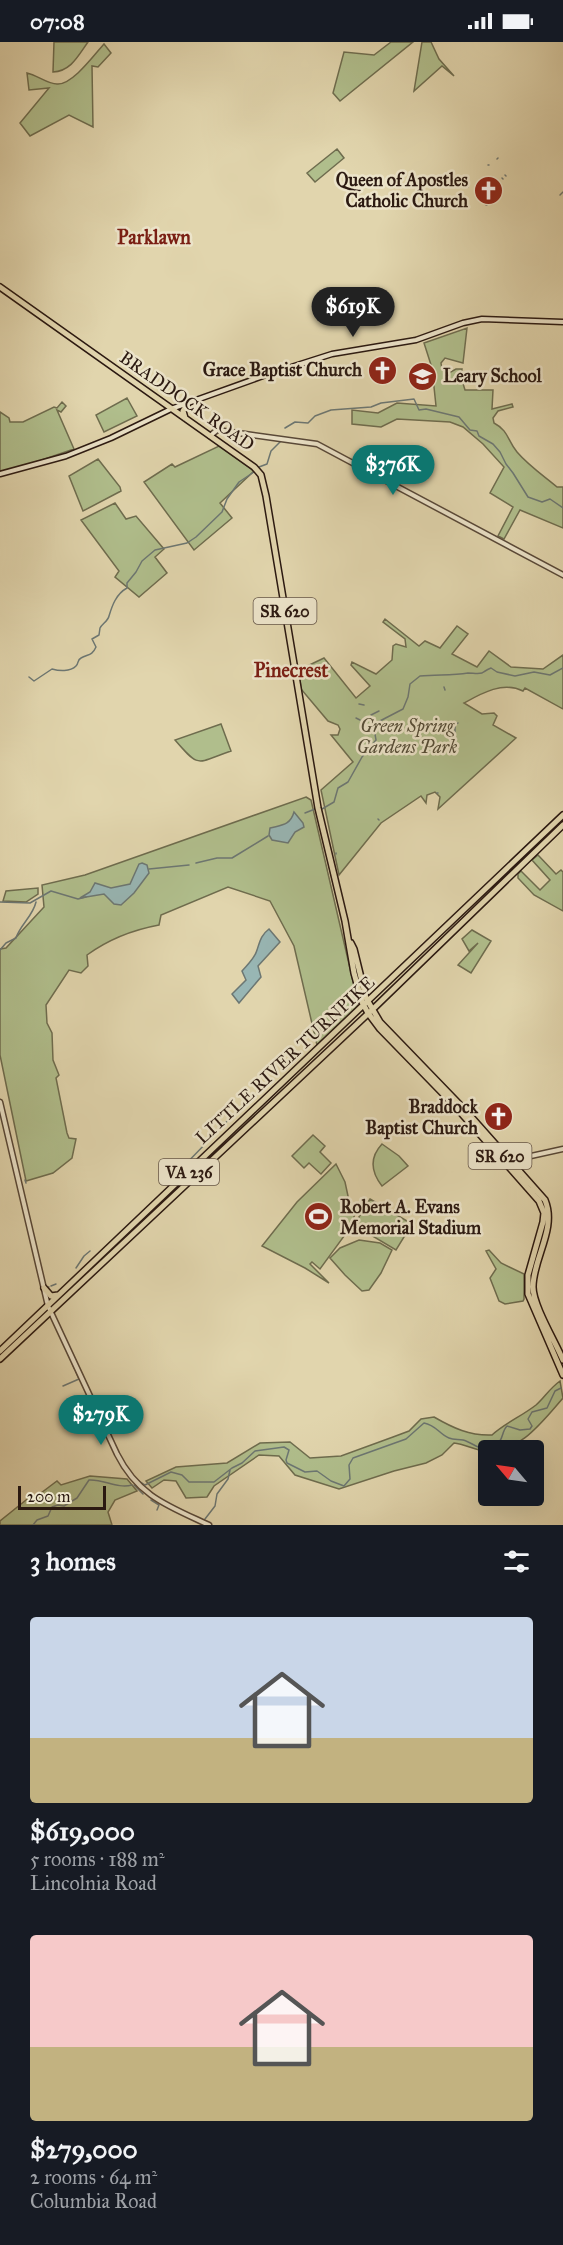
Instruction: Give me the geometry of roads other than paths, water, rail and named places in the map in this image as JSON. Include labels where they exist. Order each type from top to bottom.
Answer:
[{"type":"main road","name":"BRADDOCK ROAD","points":[[0,287],[254,467],[263,480],[317,801],[350,942],[354,972],[370,1012],[452,1095],[536,1196],[543,1209],[543,1221],[528,1275],[528,1287],[531,1302],[563,1375]]},
{"type":"main road","points":[[188,403],[183,413],[188,421]]},
{"type":"main road","name":"LITTLE RIVER TURNPIKE","points":[[0,1351],[563,815]]},
{"type":"main road","name":"LITTLE RIVER TURNPIKE","points":[[0,1359],[370,1012],[563,825]]},
{"type":"main road","name":"BRADDOCK ROAD","points":[[350,942],[354,949],[366,1004]]},
{"type":"main road","points":[[362,983],[371,993],[381,989]]},
{"type":"main road","name":"BRADDOCK ROAD","points":[[508,1161],[542,1195],[548,1209],[548,1222],[535,1272],[534,1293],[563,1360]]},
{"type":"main road","points":[[44,1288],[51,1296],[60,1294]]},
{"type":"street","points":[[0,474],[66,456],[171,409],[332,354],[416,340],[475,320],[499,318],[563,322]]},
{"type":"street","points":[[210,436],[218,430],[317,444],[563,575]]},
{"type":"street","points":[[0,1102],[48,1305],[117,1454],[129,1475],[153,1498],[209,1525]]},
{"type":"street","points":[[508,1161],[563,1149]]},
{"type":"water","points":[[294,812],[304,827],[295,832],[288,843],[272,840],[269,835],[270,828],[288,822]]},
{"type":"water","points":[[139,864],[147,865],[149,873],[134,893],[121,905],[114,904],[104,894],[80,898],[90,892],[95,883],[111,888],[130,884]]},
{"type":"water","points":[[269,929],[280,942],[258,966],[261,977],[239,1003],[232,994],[246,980],[242,971],[255,956],[261,938]]},
{"type":"waterway","points":[[560,195],[563,192]]},
{"type":"waterway","points":[[285,428],[295,422],[308,423],[315,416],[331,410],[371,407],[381,403],[414,399],[419,410],[426,409],[459,417],[470,430],[477,431],[479,436],[493,444],[500,452],[528,497],[542,502],[550,499],[563,508]]},
{"type":"waterway","points":[[259,467],[267,464],[271,451],[281,441]]},
{"type":"waterway","points":[[29,677],[34,681],[52,669],[61,671],[71,669],[80,659],[93,652],[96,647],[92,639],[99,635],[100,628],[108,618],[115,600],[127,588],[127,583],[142,561],[155,550],[187,543],[196,537],[222,512],[227,499],[239,482],[254,472]]},
{"type":"waterway","points":[[322,809],[334,802],[338,788],[348,782],[362,757],[376,740],[374,728],[376,723],[403,709],[410,684],[420,676],[480,673],[491,668],[497,672],[515,676],[534,672],[550,675],[563,668]]},
{"type":"waterway","points":[[359,704],[364,705]]},
{"type":"waterway","points":[[371,715],[379,711]]},
{"type":"waterway","points":[[356,718],[360,720]]},
{"type":"waterway","points":[[455,732],[455,725],[458,723]]},
{"type":"waterway","points":[[305,813],[315,809]]},
{"type":"waterway","points":[[196,863],[217,858],[232,858],[268,836]]},
{"type":"waterway","points":[[149,869],[189,865]]},
{"type":"waterway","points":[[0,902],[30,903],[51,891],[78,899],[86,897]]},
{"type":"waterway","points":[[0,950],[6,943],[16,938],[36,902]]},
{"type":"waterway","points":[[248,1104],[252,1101]]},
{"type":"waterway","points":[[177,1173],[220,1127],[244,1108]]},
{"type":"waterway","points":[[76,1268],[90,1251]]},
{"type":"waterway","points":[[51,1286],[56,1284]]},
{"type":"waterway","points":[[70,1358],[74,1368]]},
{"type":"waterway","points":[[63,1386],[79,1379],[76,1372]]},
{"type":"waterway","points":[[136,1479],[145,1485],[171,1472],[182,1475],[189,1482],[214,1482],[255,1451],[284,1447],[289,1450],[287,1463],[305,1472],[317,1471],[331,1481],[344,1486],[350,1479],[349,1465],[353,1458],[406,1439],[424,1423],[449,1438],[463,1440],[486,1449],[491,1448],[500,1442],[507,1426],[520,1430],[530,1429],[532,1426],[528,1419],[532,1412],[547,1408],[555,1391],[561,1388]]},
{"type":"waterway","points":[[205,1519],[215,1506],[217,1494],[228,1479],[230,1470]]},
{"type":"waterway","points":[[33,1525],[37,1520],[48,1516],[52,1507],[64,1506],[77,1498],[89,1480],[121,1486],[132,1485]]},
{"type":"waterway","points":[[134,1485],[143,1494]]},
{"type":"waterway","points":[[151,1500],[159,1505],[157,1510]]},
{"type":"place","name":"Queen of Apostles Catholic Church","points":[[489,190]]},
{"type":"place","name":"Grace Baptist Church","points":[[383,370]]},
{"type":"place","name":"Leary School","points":[[422,376]]},
{"type":"place","name":"Braddock Baptist Church","points":[[499,1117]]},
{"type":"place","name":"Robert A. Evans Memorial Stadium","points":[[319,1217]]},
{"type":"district","name":"Parklawn","points":[[154,237]]},
{"type":"district","name":"Pinecrest","points":[[291,670]]},
{"type":"park label","name":"Green Spring Gardens Park","points":[[407,736]]}]
